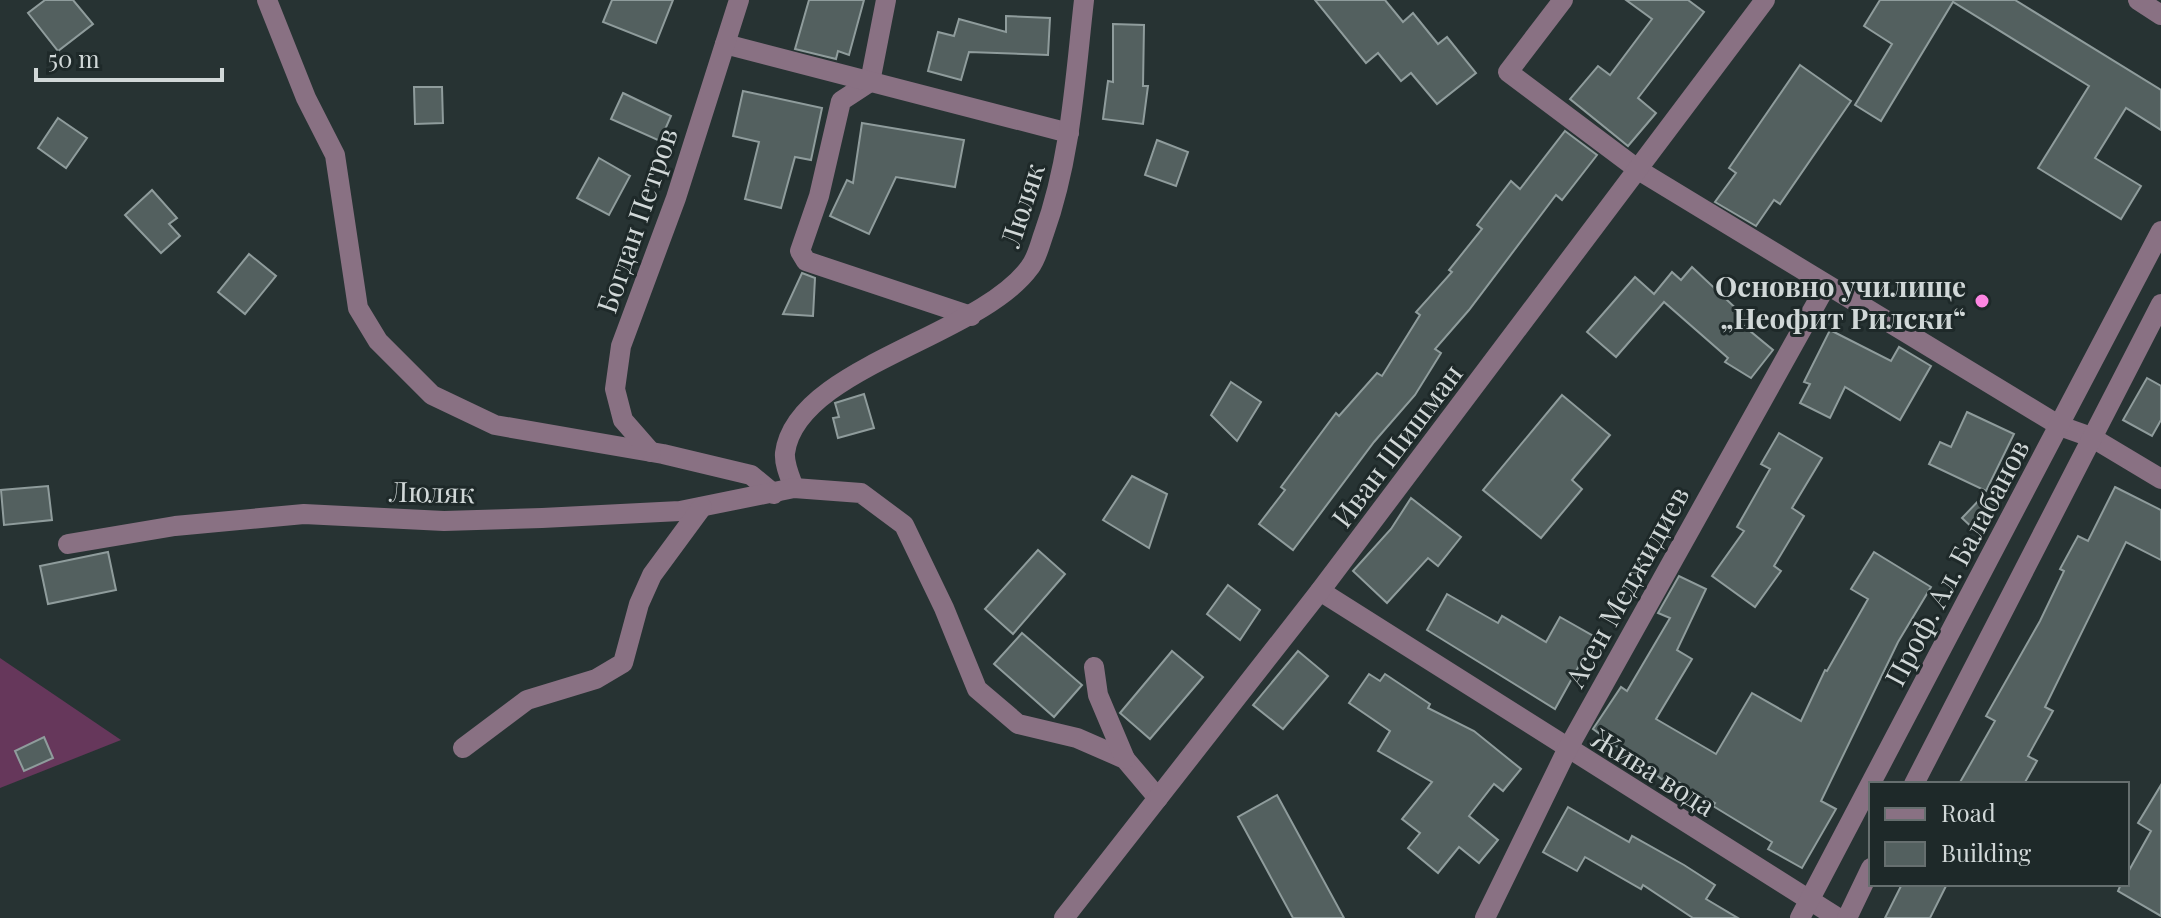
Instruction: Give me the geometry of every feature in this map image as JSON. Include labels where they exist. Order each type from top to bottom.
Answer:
[{"type":"street","points":[[267,0],[306,98],[335,155],[358,308],[378,341],[432,395],[495,425],[651,452],[751,475],[774,494]]},
{"type":"street","name":"Богдан Петров","points":[[651,452],[623,420],[615,389],[621,346],[676,198],[739,0]]},
{"type":"street","points":[[886,0],[870,82],[841,101],[819,196],[800,251],[806,261],[971,316]]},
{"type":"street","name":"Люляк","points":[[794,488],[785,454],[794,425],[824,394],[909,345],[971,316],[1007,293],[1032,265],[1058,195],[1069,133],[1084,0]]},
{"type":"street","points":[[1563,0],[1508,72],[1640,171],[2060,426],[2091,437],[2161,479]]},
{"type":"street","name":"Иван Шишман","points":[[1064,918],[1320,591],[1640,171],[1765,0]]},
{"type":"street","points":[[2138,0],[2161,15]]},
{"type":"street","points":[[725,44],[1069,133]]},
{"type":"street","name":"Проф. Ал. Балабанов","points":[[1872,782],[2161,231]]},
{"type":"street","name":"Асен Меджидиев","points":[[1485,918],[1567,750],[1826,286]]},
{"type":"street","points":[[1915,782],[2161,304]]},
{"type":"street","name":"Люляк","points":[[68,544],[175,526],[304,514],[458,520],[702,507],[794,488],[861,493],[904,525],[944,608],[977,689],[1018,724],[1077,738],[1125,759],[1158,798]]},
{"type":"street","points":[[463,748],[527,700],[596,679],[623,663],[639,604],[652,575],[702,507]]},
{"type":"street","name":"Жива вода","points":[[1320,591],[1567,750],[1805,909],[1838,918]]},
{"type":"street","points":[[1094,667],[1098,695],[1125,759]]},
{"type":"street","name":"Проф. Ал. Балабанов","points":[[1805,909],[1869,788]]},
{"type":"street","points":[[1847,918],[1869,872]]},
{"type":"shaded area","points":[[0,658],[121,740],[0,788]]},
{"type":"building","points":[[45,0],[73,0],[93,24],[58,51],[28,13]]},
{"type":"building","points":[[612,0],[673,0],[656,43],[603,22]]},
{"type":"building","points":[[809,0],[864,0],[849,55],[838,51],[836,59],[795,49]]},
{"type":"building","points":[[1315,0],[1385,0],[1403,22],[1413,13],[1438,44],[1447,37],[1476,73],[1437,104],[1411,73],[1401,81],[1378,53],[1366,63]]},
{"type":"building","points":[[1626,0],[1688,0],[1704,12],[1638,98],[1656,113],[1628,146],[1570,99],[1598,66],[1610,75],[1652,19]]},
{"type":"building","points":[[1880,0],[2015,0],[2161,90],[2161,130],[2126,108],[2095,158],[2141,186],[2121,219],[2038,168],[2089,86],[1953,2],[1881,121],[1855,105],[1892,44],[1864,26]]},
{"type":"building","points":[[1006,16],[1050,18],[1048,55],[969,52],[961,80],[928,71],[938,32],[954,36],[959,19],[1006,32]]},
{"type":"building","points":[[1113,24],[1144,25],[1143,86],[1148,86],[1143,124],[1103,119],[1108,81],[1113,82]]},
{"type":"building","points":[[1800,65],[1851,101],[1780,204],[1774,200],[1756,226],[1715,202],[1736,173],[1729,168]]},
{"type":"building","points":[[414,87],[442,87],[443,123],[415,124]]},
{"type":"building","points":[[743,91],[822,108],[811,160],[795,157],[781,208],[745,199],[759,142],[733,136]]},
{"type":"building","points":[[623,93],[671,116],[660,141],[611,119]]},
{"type":"building","points":[[58,118],[87,138],[66,168],[38,148]]},
{"type":"building","points":[[862,123],[964,140],[955,187],[896,177],[869,234],[830,216],[847,180],[853,183]]},
{"type":"building","points":[[1565,131],[1597,155],[1562,200],[1556,195],[1469,310],[1435,349],[1441,353],[1415,395],[1374,442],[1293,550],[1259,524],[1285,490],[1281,487],[1336,413],[1339,416],[1377,373],[1382,376],[1420,315],[1416,312],[1452,272],[1449,270],[1482,229],[1477,225],[1511,181],[1520,189]]},
{"type":"building","points":[[1157,140],[1188,152],[1176,186],[1145,175]]},
{"type":"building","points":[[599,158],[630,176],[609,215],[577,198]]},
{"type":"building","points":[[152,190],[177,218],[169,224],[180,236],[161,253],[125,215]]},
{"type":"building","points":[[249,254],[276,276],[245,314],[218,292]]},
{"type":"building","points":[[1692,267],[1743,315],[1738,321],[1773,350],[1751,378],[1725,362],[1728,358],[1664,302],[1616,357],[1587,332],[1635,277],[1654,294],[1672,272],[1681,280]]},
{"type":"building","points":[[802,273],[815,278],[813,316],[783,314]]},
{"type":"building","points":[[1830,330],[1891,361],[1899,347],[1931,366],[1900,420],[1845,387],[1830,418],[1800,403],[1810,384],[1804,382]]},
{"type":"building","points":[[2147,378],[2161,386],[2161,420],[2152,436],[2123,420]]},
{"type":"building","points":[[1231,382],[1261,402],[1237,441],[1211,415]]},
{"type":"building","points":[[864,394],[874,428],[838,438],[833,418],[839,417],[835,403]]},
{"type":"building","points":[[1562,395],[1610,435],[1572,480],[1582,489],[1541,538],[1483,490]]},
{"type":"building","points":[[1967,412],[2014,434],[1986,491],[1929,464],[1940,442],[1951,447]]},
{"type":"building","points":[[1779,433],[1822,458],[1792,508],[1804,516],[1774,566],[1781,571],[1755,607],[1712,576],[1744,531],[1737,527],[1770,469],[1761,464]]},
{"type":"building","points":[[1132,476],[1167,494],[1149,548],[1103,520]]},
{"type":"building","points":[[48,486],[52,520],[4,525],[1,490]]},
{"type":"building","points":[[2115,487],[2161,510],[2161,560],[2126,542],[2045,707],[2053,711],[2028,756],[2037,761],[2025,782],[1960,782],[1995,721],[1986,716],[2040,621],[2064,571],[2060,569],[2078,536],[2088,541]]},
{"type":"building","points":[[1984,495],[1998,508],[1976,531],[1962,518]]},
{"type":"building","points":[[1411,498],[1461,537],[1438,566],[1428,558],[1387,603],[1353,571],[1391,529]]},
{"type":"building","points":[[1038,550],[1065,574],[1013,634],[985,609]]},
{"type":"building","points":[[108,552],[116,590],[48,604],[40,566]]},
{"type":"building","points":[[1874,552],[1931,587],[1898,642],[1821,801],[1836,809],[1802,868],[1768,849],[1772,842],[1713,806],[1715,803],[1666,775],[1663,780],[1593,729],[1621,687],[1627,691],[1670,618],[1658,613],[1679,576],[1706,589],[1677,650],[1692,659],[1656,719],[1716,754],[1752,693],[1801,721],[1825,670],[1868,599],[1851,589]]},
{"type":"building","points":[[1228,585],[1260,610],[1240,640],[1207,614]]},
{"type":"building","points":[[1447,594],[1498,623],[1502,616],[1546,642],[1560,617],[1595,637],[1555,709],[1427,630]]},
{"type":"building","points":[[1022,633],[1082,685],[1054,717],[994,664]]},
{"type":"building","points":[[1172,651],[1203,677],[1150,739],[1120,713]]},
{"type":"building","points":[[1298,651],[1328,676],[1283,729],[1253,705]]},
{"type":"building","points":[[1369,674],[1380,681],[1385,674],[1430,704],[1428,708],[1474,731],[1521,769],[1503,791],[1494,784],[1469,816],[1498,840],[1479,863],[1459,847],[1438,873],[1408,848],[1420,833],[1402,819],[1432,782],[1378,751],[1390,731],[1349,703]]},
{"type":"building","points":[[44,737],[53,758],[24,771],[15,751]]},
{"type":"building","points":[[2161,785],[2161,916],[2118,891],[2120,886],[2129,886],[2129,870],[2151,831],[2138,823]]},
{"type":"building","points":[[1277,795],[1344,918],[1293,918],[1238,817]]},
{"type":"building","points":[[1568,807],[1629,842],[1632,836],[1715,885],[1706,899],[1738,918],[1693,918],[1643,885],[1641,889],[1585,857],[1577,871],[1543,852]]},
{"type":"building","points":[[1901,886],[1946,886],[1930,918],[1885,918]]},
{"type":"place","name":"Основно училище „Неофит Рилски“","points":[[1982,301]]}]
